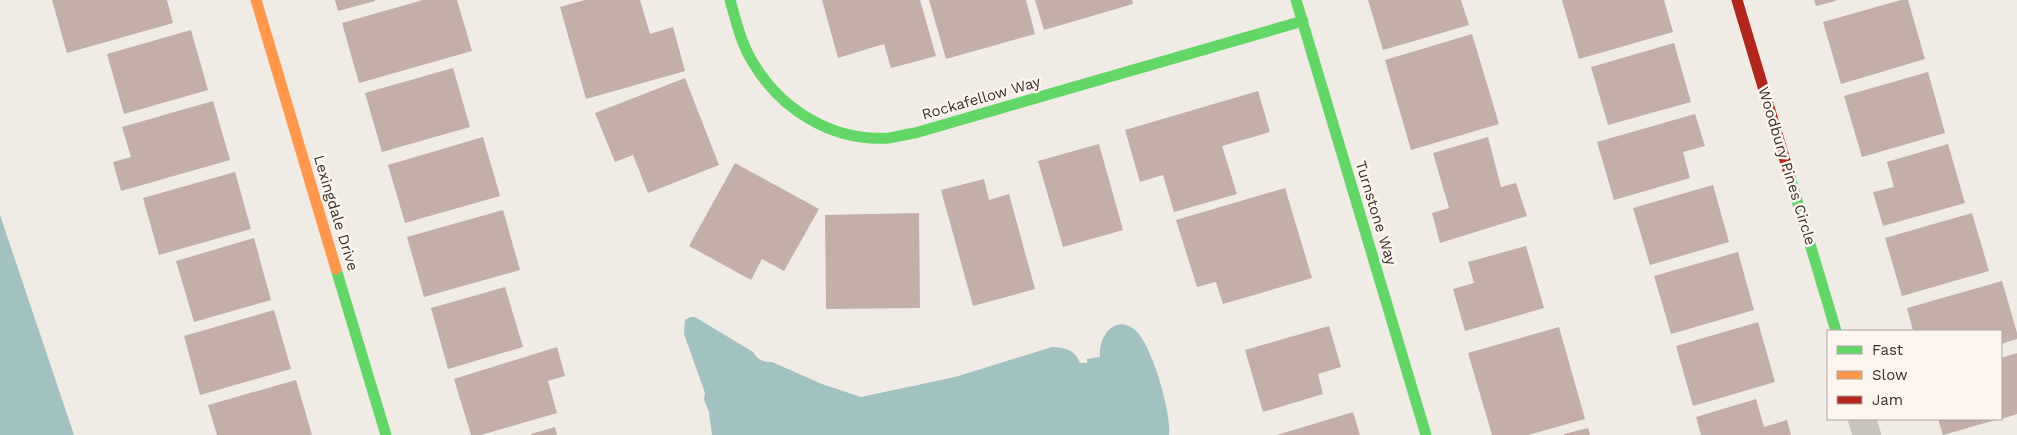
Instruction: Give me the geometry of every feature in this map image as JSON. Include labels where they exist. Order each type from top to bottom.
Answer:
[{"type":"street","name":"Lexingdale Drive","points":[[256,0],[386,435]]},
{"type":"street","name":"Rockafellow Way","points":[[730,0],[741,37],[752,61],[766,83],[783,102],[802,116],[829,129],[858,136],[888,138],[924,130],[1303,21]]},
{"type":"street","name":"Turnstone Way","points":[[1296,0],[1426,435]]},
{"type":"street","name":"Woodbury Pines Circle","points":[[1737,0],[1836,330]]},
{"type":"street","points":[[1862,420],[1867,435]]},
{"type":"water","points":[[0,215],[74,435],[0,435]]},
{"type":"water","points":[[695,317],[753,352],[761,360],[772,362],[822,384],[861,397],[955,377],[1052,347],[1069,350],[1080,363],[1087,363],[1087,359],[1100,357],[1102,341],[1106,334],[1116,325],[1122,324],[1130,326],[1137,332],[1155,365],[1167,412],[1169,435],[712,435],[709,412],[704,400],[705,393],[684,334],[685,320]]},
{"type":"building","points":[[52,0],[167,0],[173,23],[67,53]]},
{"type":"building","points":[[335,0],[375,0],[375,1],[338,11]]},
{"type":"building","points":[[423,0],[457,0],[472,51],[359,83],[342,23]]},
{"type":"building","points":[[585,0],[640,0],[650,34],[673,27],[685,71],[586,99],[560,7]]},
{"type":"building","points":[[822,0],[920,0],[936,56],[891,68],[884,44],[838,58]]},
{"type":"building","points":[[929,0],[1026,0],[1035,34],[946,59]]},
{"type":"building","points":[[1035,0],[1132,0],[1133,4],[1044,30]]},
{"type":"building","points":[[1368,0],[1461,0],[1469,25],[1383,50]]},
{"type":"building","points":[[1562,0],[1664,0],[1673,32],[1579,59]]},
{"type":"building","points":[[1814,0],[1836,0],[1836,1],[1816,6]]},
{"type":"building","points":[[1901,0],[1908,0],[1925,59],[1841,84],[1823,22]]},
{"type":"building","points":[[191,30],[208,90],[124,114],[107,54]]},
{"type":"building","points":[[1472,34],[1499,124],[1411,150],[1385,60]]},
{"type":"building","points":[[1674,43],[1691,102],[1608,125],[1591,67]]},
{"type":"building","points":[[453,68],[470,127],[382,152],[365,93]]},
{"type":"building","points":[[1928,72],[1945,133],[1862,157],[1844,96]]},
{"type":"building","points":[[685,78],[719,165],[648,193],[633,155],[615,162],[595,113]]},
{"type":"building","points":[[1258,91],[1270,132],[1222,146],[1237,194],[1174,212],[1163,175],[1140,182],[1125,130]]},
{"type":"building","points":[[213,101],[230,160],[121,191],[113,162],[131,157],[122,127]]},
{"type":"building","points":[[1695,114],[1705,146],[1683,152],[1690,178],[1614,200],[1597,142]]},
{"type":"building","points":[[483,137],[500,196],[405,223],[388,165]]},
{"type":"building","points":[[1488,137],[1501,187],[1516,183],[1527,216],[1440,243],[1432,213],[1449,208],[1433,153]]},
{"type":"building","points":[[1099,144],[1123,230],[1063,247],[1038,161]]},
{"type":"building","points":[[1948,144],[1965,203],[1883,226],[1873,192],[1894,187],[1887,162]]},
{"type":"building","points":[[735,163],[819,209],[784,271],[762,259],[751,280],[689,246]]},
{"type":"building","points":[[235,172],[251,229],[159,255],[143,198]]},
{"type":"building","points":[[984,179],[989,200],[1009,194],[1035,289],[973,306],[941,190]]},
{"type":"building","points":[[1713,185],[1729,242],[1650,265],[1633,208]]},
{"type":"building","points":[[1285,188],[1312,278],[1223,304],[1216,282],[1197,287],[1176,220]]},
{"type":"building","points":[[503,210],[520,270],[424,297],[407,237]]},
{"type":"building","points":[[919,213],[920,308],[826,309],[825,215]]},
{"type":"building","points":[[1972,213],[1989,271],[1902,296],[1885,238]]},
{"type":"building","points":[[254,238],[271,300],[194,322],[176,261]]},
{"type":"building","points":[[1526,246],[1544,308],[1465,331],[1453,289],[1474,283],[1468,262]]},
{"type":"building","points":[[1738,252],[1754,310],[1671,334],[1654,276]]},
{"type":"building","points":[[2002,281],[2017,333],[2017,339],[2002,344],[2002,330],[1913,330],[1907,308]]},
{"type":"building","points":[[505,287],[523,347],[448,369],[431,308]]},
{"type":"building","points":[[274,310],[291,369],[200,395],[184,336]]},
{"type":"building","points":[[1758,322],[1775,382],[1693,406],[1676,346]]},
{"type":"building","points":[[1329,326],[1341,367],[1318,374],[1323,394],[1263,412],[1245,350]]},
{"type":"building","points":[[1559,327],[1585,419],[1528,435],[1492,435],[1468,353]]},
{"type":"building","points":[[557,347],[565,376],[548,381],[557,413],[481,435],[471,435],[454,379]]},
{"type":"building","points":[[2017,353],[2017,414],[2002,419],[2002,358]]},
{"type":"building","points":[[296,380],[312,435],[217,435],[208,405]]},
{"type":"building","points":[[1756,399],[1764,427],[1787,420],[1791,435],[1701,435],[1696,417]]},
{"type":"building","points":[[1353,412],[1360,435],[1277,435]]},
{"type":"building","points":[[1938,420],[1996,420],[1943,435]]},
{"type":"building","points":[[555,427],[557,435],[531,435],[531,434]]},
{"type":"building","points":[[1588,428],[1590,435],[1564,435],[1564,434]]},
{"type":"traffic: fast","points":[[730,0],[739,32],[748,54],[777,94],[793,108],[828,128],[868,138],[889,138],[915,133],[1303,21]]},
{"type":"traffic: fast","points":[[1296,0],[1426,435]]},
{"type":"traffic: fast","points":[[1790,177],[1836,330]]},
{"type":"traffic: fast","points":[[336,269],[386,435]]},
{"type":"traffic: slow","points":[[256,0],[336,269]]},
{"type":"traffic: jam","points":[[1737,0],[1790,177]]}]
